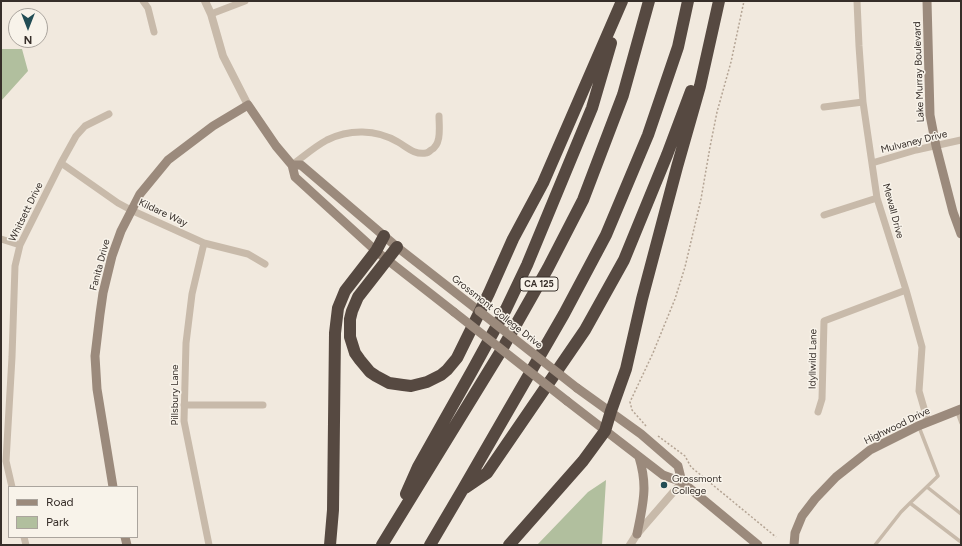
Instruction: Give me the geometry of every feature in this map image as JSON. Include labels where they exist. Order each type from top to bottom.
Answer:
[{"type":"highway","points":[[397,247],[362,291],[354,304],[350,319],[350,332],[352,345],[360,360],[370,372],[382,380],[411,386],[427,382],[441,375],[457,358],[490,293],[514,239],[542,183],[622,1]]},
{"type":"highway","points":[[382,545],[418,468],[506,308],[527,264],[592,108],[622,1]]},
{"type":"highway","name":"CA 125","points":[[382,545],[501,351],[548,268],[583,200],[623,95],[649,1]]},
{"type":"highway","points":[[430,545],[564,314],[606,235],[648,135],[678,46],[688,1]]},
{"type":"highway","points":[[509,545],[584,461],[605,431],[626,369],[642,298],[700,86],[719,1]]},
{"type":"highway","points":[[463,490],[487,473],[585,330],[624,260],[667,155],[711,38]]},
{"type":"highway","points":[[330,545],[333,510],[336,317],[345,291],[376,251],[384,236]]},
{"type":"main road","name":"Lake Murray Boulevard","points":[[927,1],[930,115],[936,146],[953,212],[961,234]]},
{"type":"main road","name":"Grossmont College Drive","points":[[248,105],[276,146],[292,165],[295,177],[386,260],[639,457],[663,475],[682,482],[758,545]]},
{"type":"main road","name":"Fanita Drive","points":[[113,486],[97,389],[95,356],[100,314],[107,274],[112,256],[121,231],[140,194],[168,160],[213,126],[248,105]]},
{"type":"main road","name":"Grossmont College Drive","points":[[292,165],[301,166],[397,247],[577,388],[641,434],[678,466],[682,482]]},
{"type":"main road","name":"Highwood Drive","points":[[794,545],[795,533],[802,516],[815,499],[836,477],[870,450],[918,426],[959,410]]},
{"type":"main road","points":[[637,534],[644,488],[639,457]]},
{"type":"street","points":[[143,1],[148,8],[154,32]]},
{"type":"street","name":"Grossmont College Drive","points":[[205,1],[211,14],[223,56],[248,105]]},
{"type":"street","points":[[211,14],[245,1]]},
{"type":"street","name":"Mewall Drive","points":[[857,1],[863,102],[877,198],[922,347],[919,391],[928,422]]},
{"type":"street","points":[[824,107],[863,102]]},
{"type":"street","name":"Whitsett Drive","points":[[12,486],[6,461],[15,266],[20,245],[76,136],[85,126],[109,114]]},
{"type":"street","points":[[292,165],[326,140],[352,133],[380,134],[397,141],[413,152],[426,153],[434,148],[439,139],[439,116]]},
{"type":"street","name":"Mulvaney Drive","points":[[872,163],[916,150],[961,140]]},
{"type":"street","name":"Kildare Way","points":[[61,163],[131,210],[204,244],[248,254],[265,264]]},
{"type":"street","points":[[824,215],[877,198]]},
{"type":"street","points":[[1,239],[20,245]]},
{"type":"street","name":"Pillsbury Lane","points":[[204,244],[192,294],[186,343],[184,421],[209,545]]},
{"type":"street","name":"Idyllwild Lane","points":[[818,412],[822,399],[824,322],[906,290]]},
{"type":"street","points":[[184,406],[264,406]]},
{"type":"street","points":[[630,545],[637,534],[682,482]]},
{"type":"lane","points":[[959,410],[961,423]]},
{"type":"lane","points":[[875,545],[910,503],[938,476],[918,426]]},
{"type":"lane","points":[[927,487],[961,514]]},
{"type":"lane","points":[[910,503],[961,542]]},
{"type":"path","points":[[647,428],[632,410],[630,402],[656,346],[675,299],[685,267],[701,200],[717,112],[731,62],[744,1]]},
{"type":"path","points":[[656,435],[685,456],[691,467],[776,537]]},
{"type":"green space","points":[[1,49],[22,49],[28,71],[1,101]]},
{"type":"green space","points":[[606,480],[602,545],[537,545],[588,492]]},
{"type":"place","name":"Grossmont College","points":[[664,485]]}]
